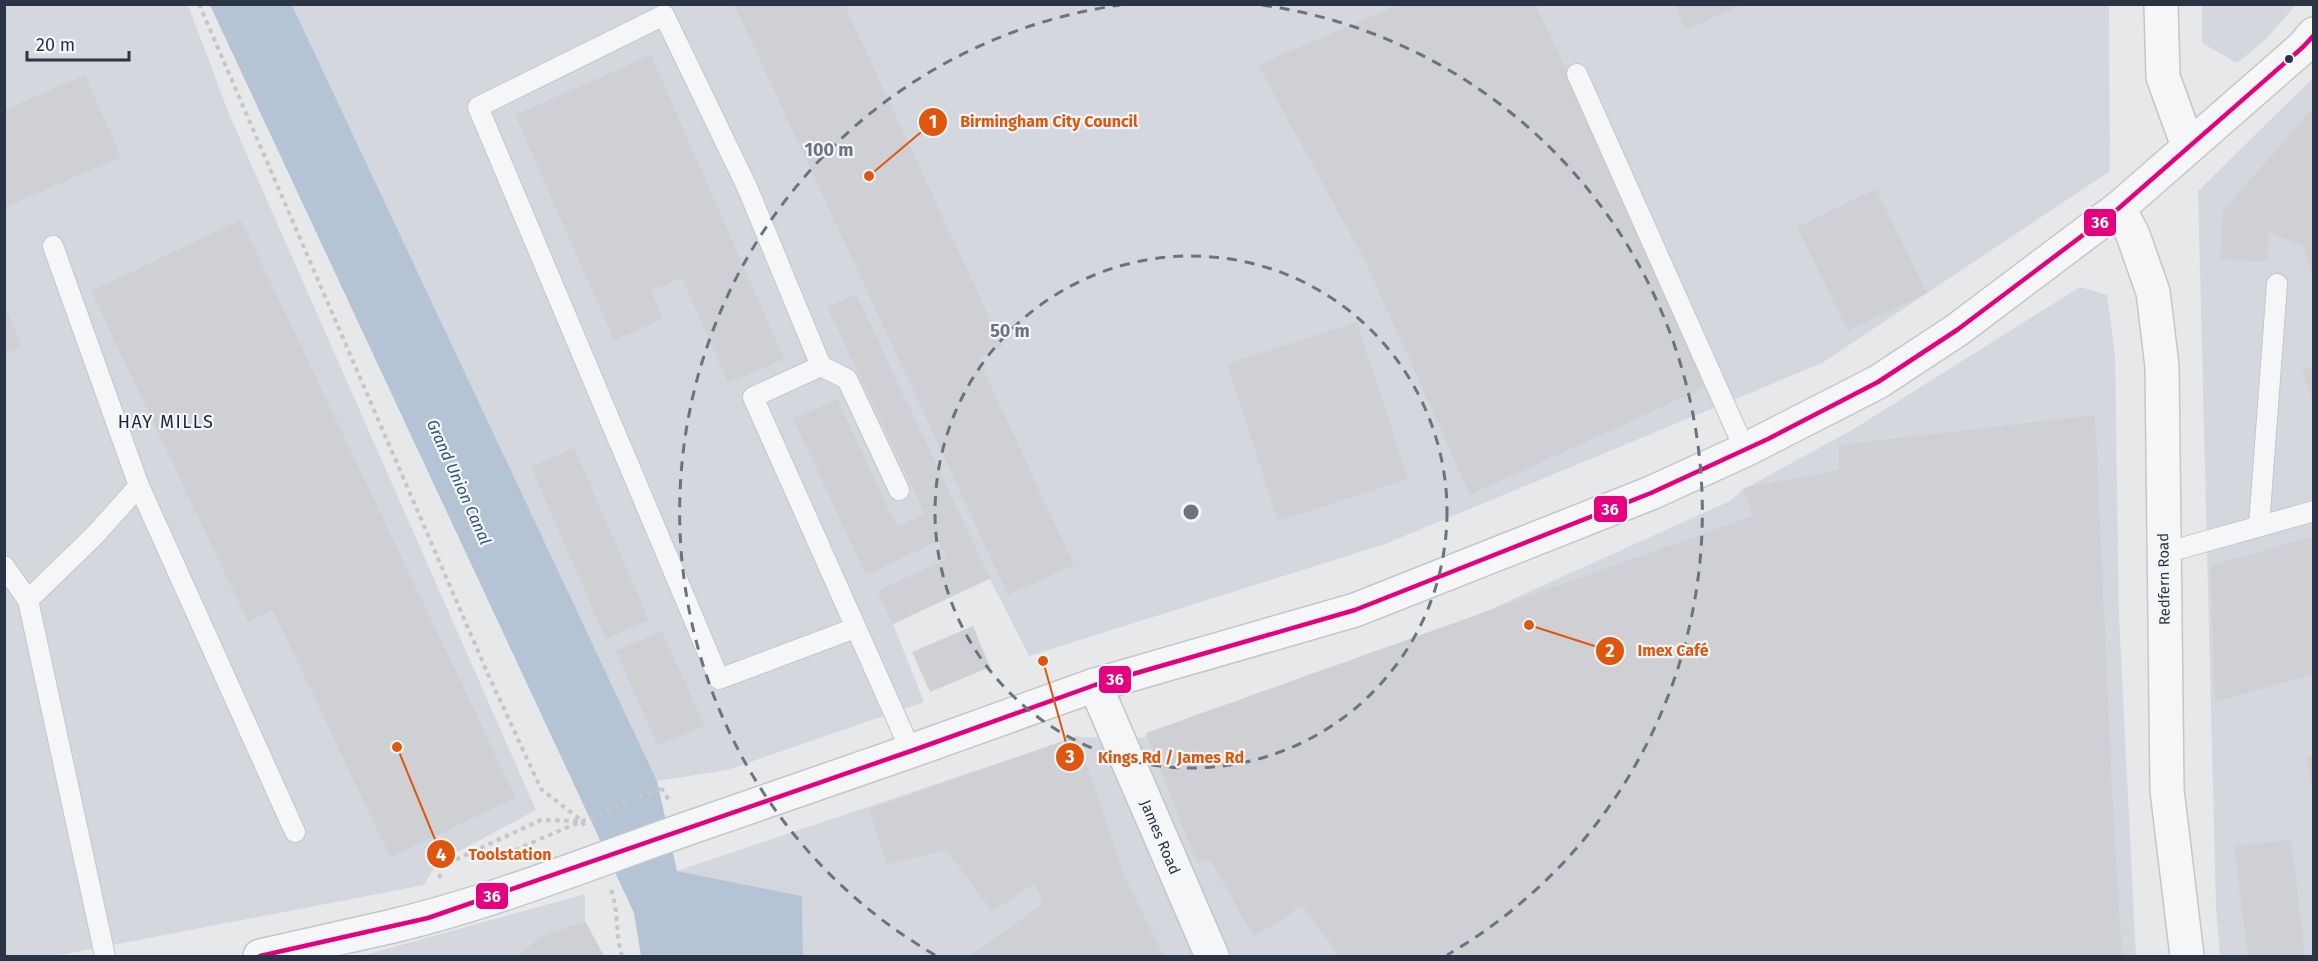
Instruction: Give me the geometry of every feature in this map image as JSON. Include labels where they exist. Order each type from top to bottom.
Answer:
[{"type":"street","points":[[2161,4],[2163,77],[2188,146]]},
{"type":"street","points":[[260,957],[428,918],[911,752],[1095,685],[1355,610],[1651,494],[1745,450],[1878,382],[1957,330],[2119,208],[2303,47],[2313,34]]},
{"type":"street","name":"Redfern Road","points":[[2119,208],[2133,235],[2153,292],[2162,366],[2167,790],[2187,957]]},
{"type":"street","name":"James Road","points":[[1095,685],[1212,957]]},
{"type":"lane","points":[[855,628],[719,679],[478,107],[664,15],[747,187],[821,366],[847,380],[899,490]]},
{"type":"lane","points":[[1577,74],[1745,450]]},
{"type":"lane","points":[[53,246],[139,486],[295,832]]},
{"type":"lane","points":[[2259,526],[2277,284]]},
{"type":"lane","points":[[821,366],[753,397],[911,752]]},
{"type":"lane","points":[[28,600],[94,536],[139,486]]},
{"type":"lane","points":[[2164,553],[2313,511]]},
{"type":"lane","points":[[4,566],[28,600],[105,957]]},
{"type":"path","points":[[199,4],[487,672],[541,789]]},
{"type":"path","points":[[540,839],[662,788]]},
{"type":"path","points":[[438,882],[444,865],[541,820],[582,821]]},
{"type":"shaded area","points":[[2202,4],[2296,5],[2264,41],[2237,63],[2202,43]]},
{"type":"shaded area","points":[[5,5],[188,5],[229,114],[536,810],[437,863],[424,885],[55,956],[5,956]]},
{"type":"shaded area","points":[[292,5],[2109,5],[2110,171],[1822,363],[1385,544],[1029,656],[990,579],[893,624],[924,702],[727,770],[657,781]]},
{"type":"shaded area","points":[[2313,78],[2313,956],[2220,956],[2216,908],[2198,191]]},
{"type":"shaded area","points":[[2080,287],[2107,295],[2115,355],[2119,616],[2136,956],[803,956],[802,896],[677,871],[1076,737],[1141,738],[1409,646],[1730,501],[1744,489],[1852,430]]},
{"type":"shaded area","points":[[585,894],[585,921],[604,956],[361,956]]},
{"type":"water","name":"Grand Union Canal","points":[[210,5],[292,5],[657,781],[677,871],[802,896],[803,956],[641,956],[634,913]]},
{"type":"building","points":[[734,4],[844,4],[1003,347],[978,358],[1074,565],[1008,595]]},
{"type":"building","points":[[1400,4],[1535,4],[1714,383],[1470,495],[1366,263],[1258,65]]},
{"type":"building","points":[[1675,4],[1744,4],[1686,30]]},
{"type":"building","points":[[651,55],[784,359],[728,383],[682,278],[651,291],[663,319],[614,340],[515,115]]},
{"type":"building","points":[[85,75],[121,157],[4,208],[4,110]]},
{"type":"building","points":[[2314,107],[2314,279],[2303,246],[2269,232],[2267,262],[2220,259],[2223,211]]},
{"type":"building","points":[[1876,189],[1927,293],[1848,331],[1797,227]]},
{"type":"building","points":[[241,220],[516,798],[390,857],[273,610],[248,622],[91,291]]},
{"type":"building","points":[[856,294],[990,578],[893,624],[877,591],[947,559],[938,541],[866,575],[793,419],[837,399],[897,527],[925,514],[827,307]]},
{"type":"building","points":[[4,303],[22,347],[4,354]]},
{"type":"building","points":[[1357,322],[1408,479],[1278,521],[1227,364]]},
{"type":"building","points":[[2314,367],[2314,403],[2313,403],[2303,370]]},
{"type":"building","points":[[2095,415],[2122,956],[1339,956],[1302,906],[1254,937],[1210,859],[1197,863],[1146,733],[1753,516],[1743,488],[1839,470],[1839,445]]},
{"type":"building","points":[[574,448],[649,620],[606,639],[531,467]]},
{"type":"building","points":[[2314,536],[2314,674],[2215,702],[2210,566]]},
{"type":"building","points":[[973,626],[990,667],[930,692],[912,652]]},
{"type":"building","points":[[662,631],[704,725],[658,746],[616,651]]},
{"type":"building","points":[[1077,736],[1125,877],[1164,956],[970,956],[1044,903],[1034,884],[992,912],[947,850],[887,864],[869,809]]},
{"type":"building","points":[[2314,755],[2314,788],[2312,788],[2306,757]]},
{"type":"building","points":[[2291,840],[2305,956],[2248,956],[2234,846]]},
{"type":"building","points":[[585,921],[604,956],[518,956],[539,938]]},
{"type":"transit line","name":"36","points":[[260,956],[428,918],[1095,685],[1355,610],[1651,493],[1768,439],[1878,382],[1957,330],[2119,208],[2314,35]]},
{"type":"place","name":"Birmingham City Council","points":[[869,176]]},
{"type":"place","name":"Imex Café","points":[[1529,625]]},
{"type":"place","name":"Kings Rd / James Rd","points":[[1043,661]]},
{"type":"place","name":"Toolstation","points":[[397,747]]},
{"type":"district","name":"HAY MILLS","points":[[166,422]]}]
